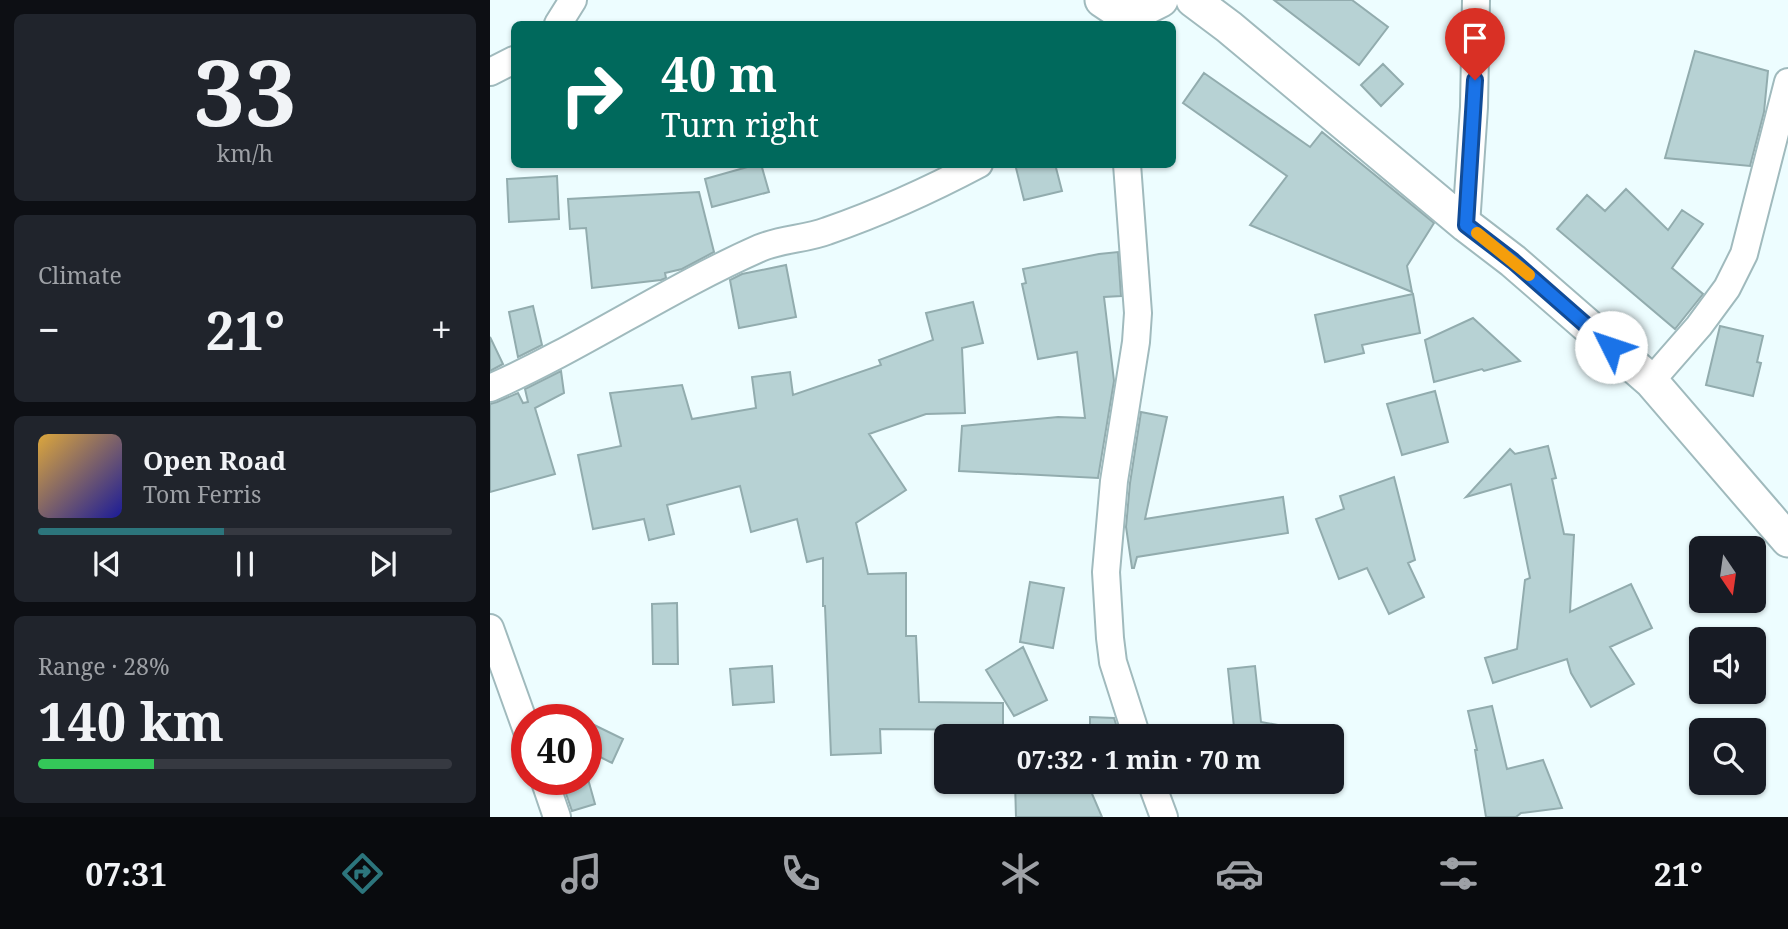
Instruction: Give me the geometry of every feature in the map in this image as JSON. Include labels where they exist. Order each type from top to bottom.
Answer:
[{"type":"street","points":[[560,21],[573,0]]},
{"type":"street","points":[[1102,0],[1114,8],[1143,13]]},
{"type":"street","points":[[1192,0],[1229,27],[1466,225],[1513,261],[1651,381],[1788,540]]},
{"type":"street","points":[[1466,225],[1474,107],[1476,0]]},
{"type":"street","points":[[490,72],[511,62]]},
{"type":"street","points":[[1651,381],[1699,326],[1727,288],[1744,254],[1788,82]]},
{"type":"street","points":[[490,388],[527,372],[660,297],[764,246],[825,232],[970,168]]},
{"type":"street","points":[[1127,168],[1138,313],[1136,342],[1114,481],[1105,572],[1113,662],[1133,724]]},
{"type":"street","points":[[490,628],[517,704]]},
{"type":"street","points":[[1155,794],[1164,817]]},
{"type":"street","points":[[549,795],[557,817]]},
{"type":"building","points":[[1274,0],[1352,0],[1388,27],[1359,65]]},
{"type":"building","points":[[1695,51],[1768,71],[1764,112],[1750,166],[1665,158]]},
{"type":"building","points":[[1383,64],[1403,84],[1381,106],[1361,85]]},
{"type":"building","points":[[1204,73],[1310,147],[1322,132],[1434,223],[1407,266],[1412,292],[1250,225],[1287,176],[1183,103]]},
{"type":"building","points":[[744,168],[762,168],[769,192],[712,207],[705,179]]},
{"type":"building","points":[[1016,168],[1056,168],[1062,191],[1024,200]]},
{"type":"building","points":[[557,176],[559,219],[509,222],[507,179]]},
{"type":"building","points":[[1626,189],[1668,230],[1682,210],[1703,224],[1672,268],[1703,294],[1675,329],[1557,229],[1587,195],[1605,211]]},
{"type":"building","points":[[699,192],[714,252],[682,269],[665,273],[666,278],[661,280],[592,288],[586,228],[570,229],[568,199]]},
{"type":"building","points":[[1118,252],[1121,296],[1104,297],[1114,381],[1098,478],[959,471],[962,426],[1058,417],[1085,418],[1077,352],[1038,359],[1022,284],[1026,283],[1023,269]]},
{"type":"building","points":[[786,265],[796,317],[739,328],[730,280],[742,274]]},
{"type":"building","points":[[1413,294],[1420,333],[1362,345],[1364,353],[1325,362],[1315,315]]},
{"type":"building","points":[[973,302],[983,343],[962,348],[965,413],[926,414],[869,434],[906,490],[856,523],[868,574],[906,573],[906,636],[916,636],[919,702],[1003,703],[1003,724],[934,724],[934,729],[880,729],[881,753],[831,755],[823,558],[807,562],[797,519],[751,532],[740,486],[667,505],[674,534],[649,540],[644,519],[593,529],[578,455],[621,446],[610,393],[682,385],[692,419],[756,408],[752,377],[790,372],[793,395],[881,365],[879,360],[933,340],[926,313]]},
{"type":"building","points":[[533,306],[542,345],[518,357],[509,312]]},
{"type":"building","points":[[1473,318],[1520,361],[1434,382],[1425,340]]},
{"type":"building","points":[[1720,326],[1763,336],[1757,362],[1761,363],[1753,396],[1706,385]]},
{"type":"building","points":[[490,337],[503,364],[490,371]]},
{"type":"building","points":[[561,371],[564,393],[535,408],[555,474],[490,492],[490,404],[518,393],[523,403],[528,402],[525,389]]},
{"type":"building","points":[[1435,391],[1448,442],[1402,455],[1387,404]]},
{"type":"building","points":[[1141,412],[1167,417],[1145,519],[1283,497],[1288,533],[1137,557],[1132,568],[1126,527]]},
{"type":"building","points":[[1548,446],[1556,478],[1552,479],[1564,534],[1574,535],[1570,612],[1631,584],[1652,628],[1610,647],[1634,684],[1591,707],[1571,673],[1567,659],[1493,683],[1485,658],[1517,649],[1525,580],[1530,578],[1511,484],[1466,497],[1510,449],[1515,454]]},
{"type":"building","points":[[1394,477],[1415,560],[1408,563],[1424,597],[1389,614],[1367,568],[1339,579],[1316,519],[1344,509],[1340,496]]},
{"type":"building","points":[[1030,582],[1064,588],[1053,648],[1020,642]]},
{"type":"building","points":[[677,603],[678,664],[653,664],[652,604]]},
{"type":"building","points":[[1023,647],[1047,700],[1014,716],[986,670]]},
{"type":"building","points":[[772,666],[774,702],[733,705],[730,669]]},
{"type":"building","points":[[1255,666],[1261,722],[1272,724],[1234,724],[1228,669]]},
{"type":"building","points":[[1492,706],[1507,769],[1543,760],[1562,808],[1521,813],[1516,817],[1486,817],[1477,750],[1468,711]]},
{"type":"building","points":[[1090,717],[1114,718],[1116,724],[1090,724]]},
{"type":"building","points":[[602,729],[623,739],[612,763],[602,758]]},
{"type":"building","points":[[1015,794],[1092,794],[1102,817],[1016,817]]},
{"type":"building","points":[[566,795],[592,795],[595,804],[572,811]]},
{"type":"slow traffic","points":[[1477,233],[1529,275]]},
{"type":"route","points":[[1475,80],[1466,225],[1513,261],[1611,347]]}]
